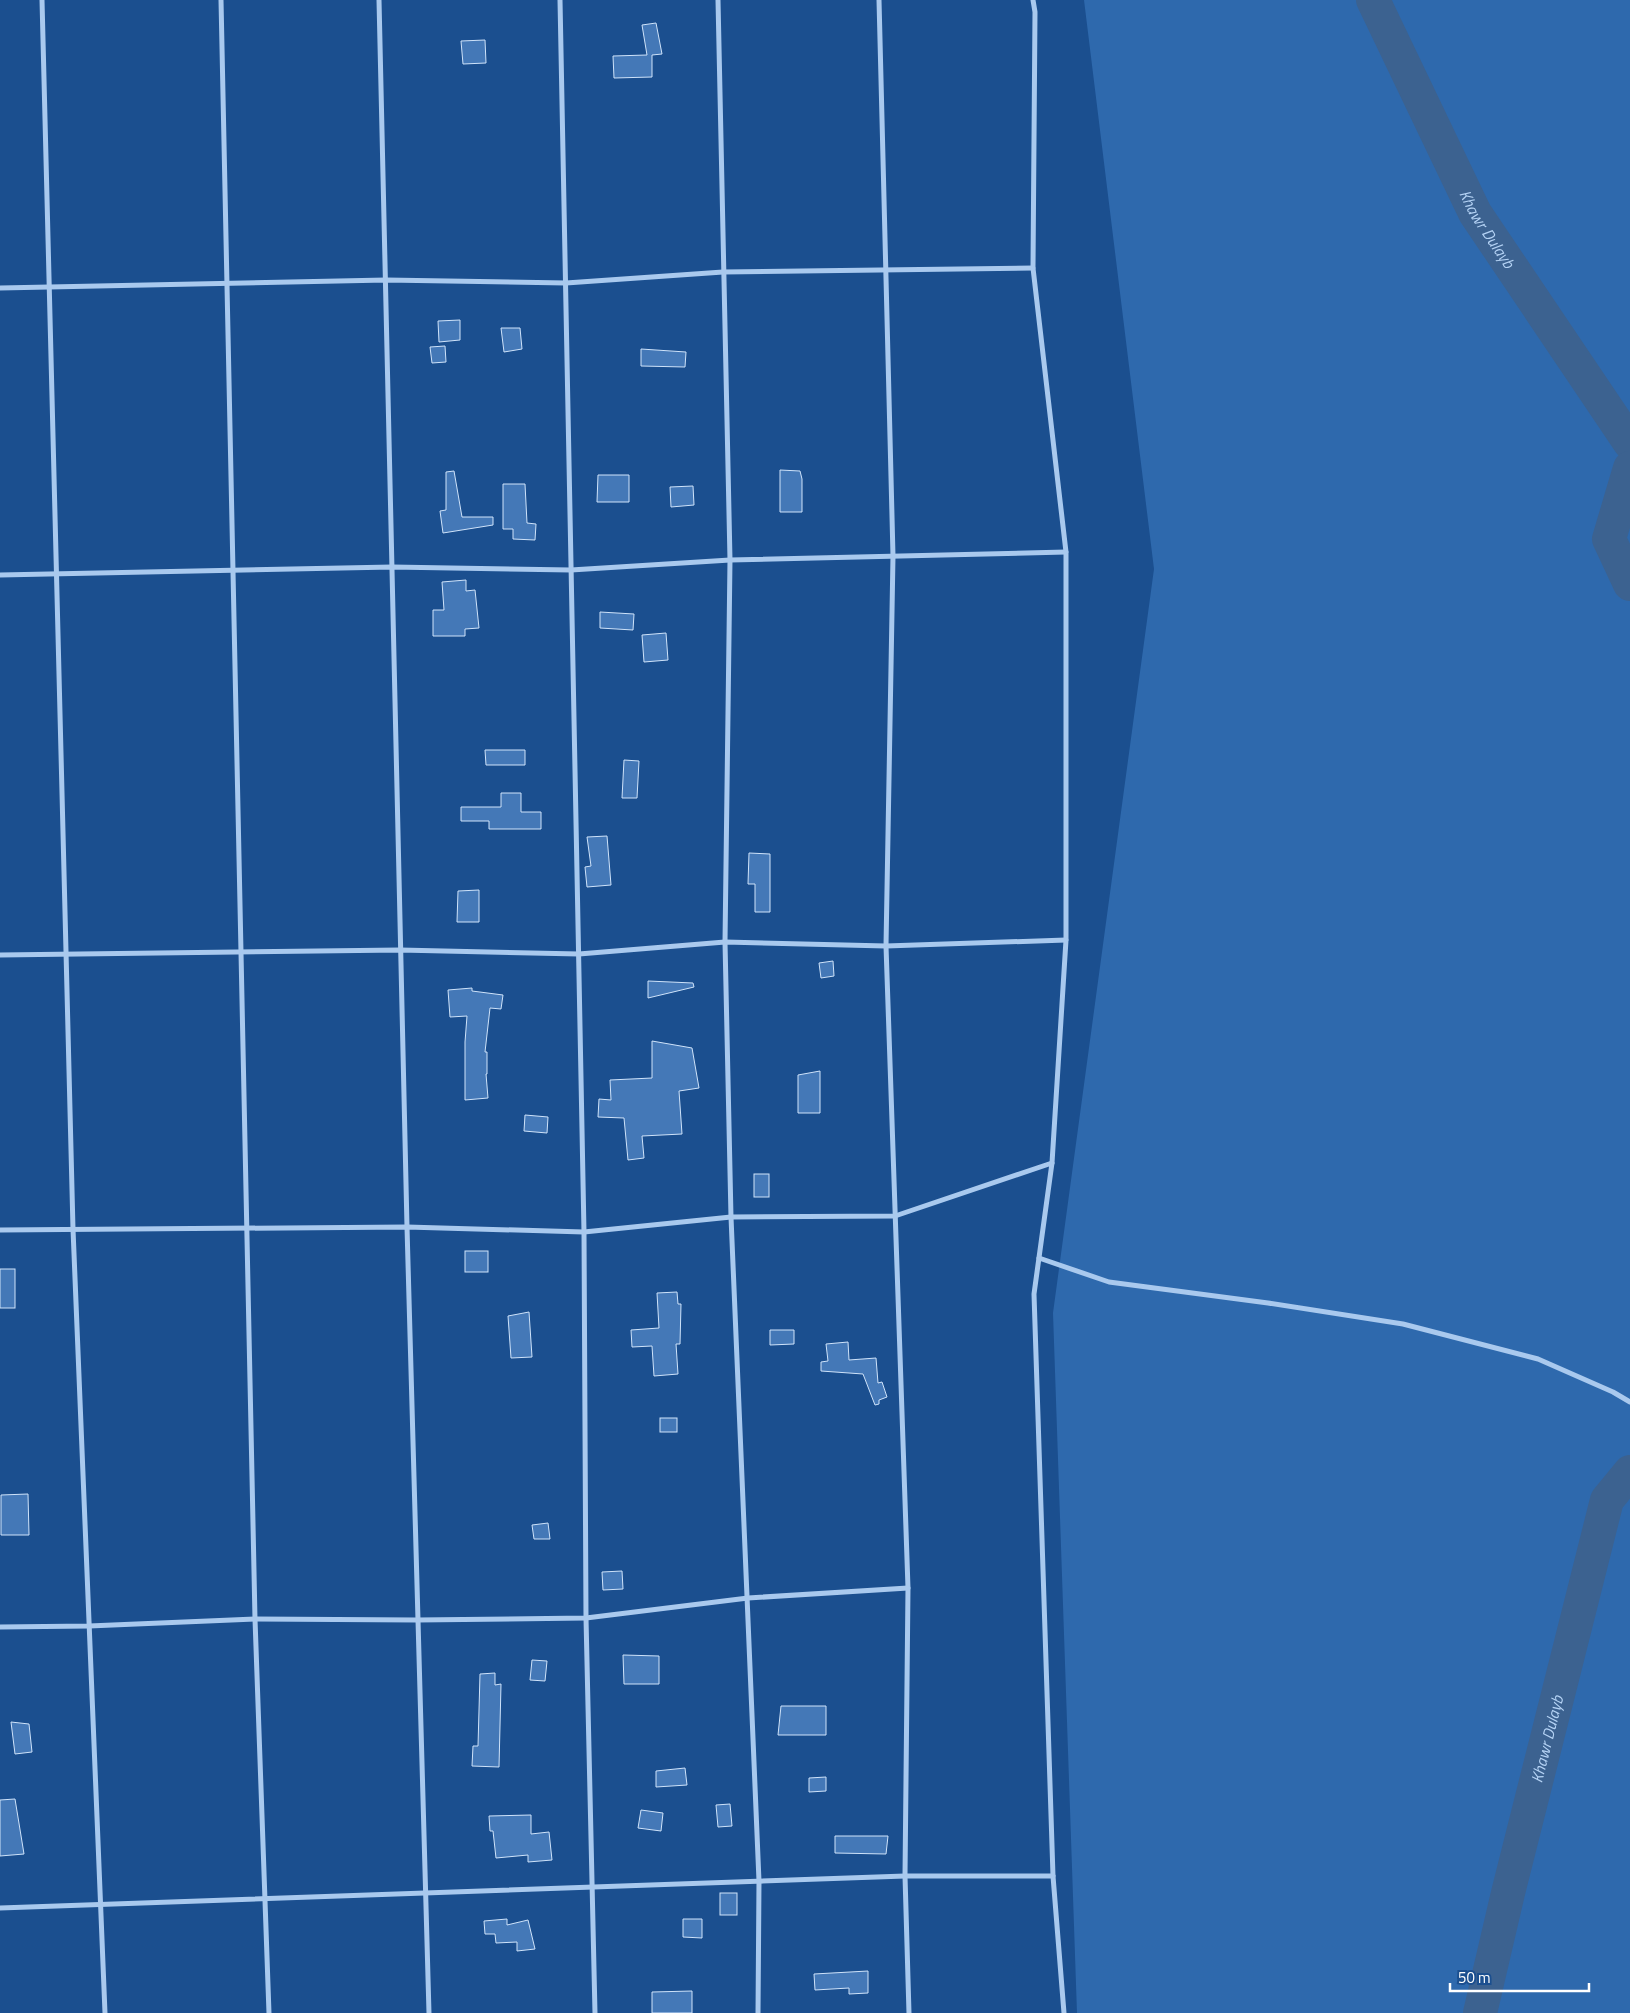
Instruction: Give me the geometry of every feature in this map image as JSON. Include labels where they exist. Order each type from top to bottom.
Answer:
[{"type":"street","points":[[42,0],[73,1230],[105,2013]]},
{"type":"street","points":[[221,0],[255,1619],[269,2013]]},
{"type":"street","points":[[379,0],[400,950],[429,2013]]},
{"type":"street","points":[[560,0],[584,1232],[586,1618],[595,2013]]},
{"type":"street","points":[[718,0],[730,560],[725,942],[731,1217],[759,1881],[758,2013]]},
{"type":"street","points":[[879,0],[893,556],[886,946],[908,1588],[905,1876],[909,2013]]},
{"type":"street","points":[[1033,0],[1035,12],[1033,268],[1066,552],[1066,940],[1052,1163],[1034,1294],[1053,1876],[1064,2013]]},
{"type":"street","points":[[0,288],[386,280],[566,282],[723,272],[1033,268]]},
{"type":"street","points":[[0,576],[392,567],[572,570],[730,560],[1066,552]]},
{"type":"street","points":[[0,955],[400,950],[579,954],[725,942],[886,946],[1066,940]]},
{"type":"street","points":[[0,1230],[407,1227],[584,1232],[731,1217],[895,1216],[1052,1163]]},
{"type":"street","points":[[1039,1258],[1109,1282],[1268,1303],[1403,1324],[1538,1359],[1613,1392],[1630,1402]]},
{"type":"street","points":[[0,1627],[89,1626],[255,1619],[586,1618],[748,1598],[908,1588]]},
{"type":"street","points":[[0,1908],[905,1876],[1053,1876]]},
{"type":"shaded area","points":[[1084,0],[1630,0],[1630,2013],[1077,2013],[1053,1313],[1154,569]]},
{"type":"building","points":[[656,23],[662,54],[652,55],[652,77],[614,78],[613,56],[647,55],[642,25]]},
{"type":"building","points":[[485,40],[486,63],[463,64],[461,41]]},
{"type":"building","points":[[460,320],[460,340],[439,342],[438,321]]},
{"type":"building","points":[[501,328],[520,328],[522,349],[504,352]]},
{"type":"building","points":[[445,346],[446,362],[432,363],[430,347]]},
{"type":"building","points":[[641,349],[686,352],[685,367],[641,366]]},
{"type":"building","points":[[780,470],[800,471],[802,479],[802,512],[780,512]]},
{"type":"building","points":[[454,471],[462,517],[493,517],[493,525],[443,533],[440,511],[446,510],[446,472]]},
{"type":"building","points":[[598,475],[629,475],[629,502],[597,502]]},
{"type":"building","points":[[503,484],[525,484],[527,523],[536,524],[535,540],[513,539],[513,529],[503,529]]},
{"type":"building","points":[[693,486],[694,505],[671,507],[670,487]]},
{"type":"building","points":[[466,580],[466,591],[475,590],[479,628],[465,629],[465,636],[433,636],[433,610],[444,610],[442,582]]},
{"type":"building","points":[[600,612],[634,614],[633,630],[600,628]]},
{"type":"building","points":[[666,633],[668,660],[644,662],[642,635]]},
{"type":"building","points":[[485,750],[525,750],[525,765],[486,765]]},
{"type":"building","points":[[624,760],[639,761],[637,798],[622,798]]},
{"type":"building","points":[[501,793],[521,793],[521,812],[541,812],[541,829],[489,829],[489,821],[461,821],[461,807],[501,807]]},
{"type":"building","points":[[607,836],[611,885],[587,887],[585,867],[591,866],[587,837]]},
{"type":"building","points":[[749,853],[770,854],[770,912],[755,912],[755,884],[748,884]]},
{"type":"building","points":[[479,890],[479,922],[457,922],[458,891]]},
{"type":"building","points":[[833,961],[834,976],[821,978],[819,963]]},
{"type":"building","points":[[648,981],[693,983],[694,987],[648,998]]},
{"type":"building","points":[[472,988],[472,991],[503,995],[501,1009],[490,1008],[485,1052],[487,1052],[488,1098],[465,1100],[467,1016],[450,1017],[448,990]]},
{"type":"building","points":[[652,1041],[692,1048],[699,1088],[679,1091],[682,1134],[642,1136],[644,1158],[628,1160],[624,1118],[598,1117],[599,1099],[611,1100],[610,1080],[652,1078]]},
{"type":"building","points":[[820,1071],[820,1113],[798,1113],[798,1075]]},
{"type":"building","points":[[525,1115],[548,1117],[547,1133],[524,1131]]},
{"type":"building","points":[[754,1174],[769,1174],[769,1197],[754,1197]]},
{"type":"building","points":[[465,1251],[488,1251],[488,1272],[465,1272]]},
{"type":"building","points":[[0,1269],[15,1269],[15,1308],[0,1308]]},
{"type":"building","points":[[677,1292],[678,1304],[681,1304],[680,1344],[676,1344],[678,1374],[654,1376],[652,1346],[632,1347],[631,1330],[659,1328],[657,1293]]},
{"type":"building","points":[[529,1312],[532,1357],[511,1358],[508,1316]]},
{"type":"building","points":[[770,1330],[794,1330],[794,1344],[770,1345]]},
{"type":"building","points":[[848,1342],[849,1360],[876,1358],[878,1383],[882,1382],[887,1397],[879,1400],[879,1404],[875,1405],[863,1374],[821,1371],[821,1362],[828,1361],[826,1344]]},
{"type":"building","points":[[660,1418],[677,1418],[677,1432],[660,1432]]},
{"type":"building","points":[[28,1494],[29,1535],[1,1535],[1,1495]]},
{"type":"building","points":[[548,1523],[550,1539],[534,1539],[532,1525]]},
{"type":"building","points":[[622,1571],[623,1589],[603,1590],[602,1572]]},
{"type":"building","points":[[623,1655],[659,1656],[659,1684],[624,1684]]},
{"type":"building","points":[[532,1660],[547,1661],[545,1681],[530,1680]]},
{"type":"building","points":[[495,1673],[495,1685],[501,1684],[499,1767],[472,1766],[473,1746],[478,1746],[480,1674]]},
{"type":"building","points":[[781,1706],[826,1706],[826,1735],[778,1735]]},
{"type":"building","points":[[11,1722],[29,1724],[32,1752],[15,1754]]},
{"type":"building","points":[[685,1768],[687,1785],[656,1787],[656,1771]]},
{"type":"building","points":[[826,1777],[826,1791],[809,1792],[809,1778]]},
{"type":"building","points":[[15,1799],[24,1854],[0,1856],[0,1800]]},
{"type":"building","points":[[730,1804],[732,1826],[718,1827],[716,1805]]},
{"type":"building","points":[[641,1810],[663,1813],[661,1831],[638,1828]]},
{"type":"building","points":[[531,1815],[531,1834],[549,1832],[552,1860],[528,1862],[528,1855],[496,1858],[489,1816]]},
{"type":"building","points":[[835,1836],[888,1836],[886,1854],[835,1853]]},
{"type":"building","points":[[720,1893],[737,1893],[737,1915],[720,1915]]},
{"type":"building","points":[[507,1919],[507,1925],[528,1920],[535,1949],[517,1951],[517,1942],[496,1943],[495,1934],[485,1934],[484,1921]]},
{"type":"building","points":[[683,1919],[702,1919],[702,1938],[683,1937]]},
{"type":"building","points":[[868,1971],[868,1993],[849,1994],[849,1988],[815,1990],[814,1974]]},
{"type":"building","points":[[692,1991],[692,2013],[652,2013],[652,1992]]},
{"type":"waterway","name":"Khawr Dulayb","points":[[1373,0],[1475,213],[1630,443]]},
{"type":"waterway","name":"Khawr Dulayb","points":[[1630,468],[1609,539],[1630,584]]},
{"type":"waterway","name":"Khawr Dulayb","points":[[1480,2013],[1508,1893],[1607,1500],[1630,1472]]}]
